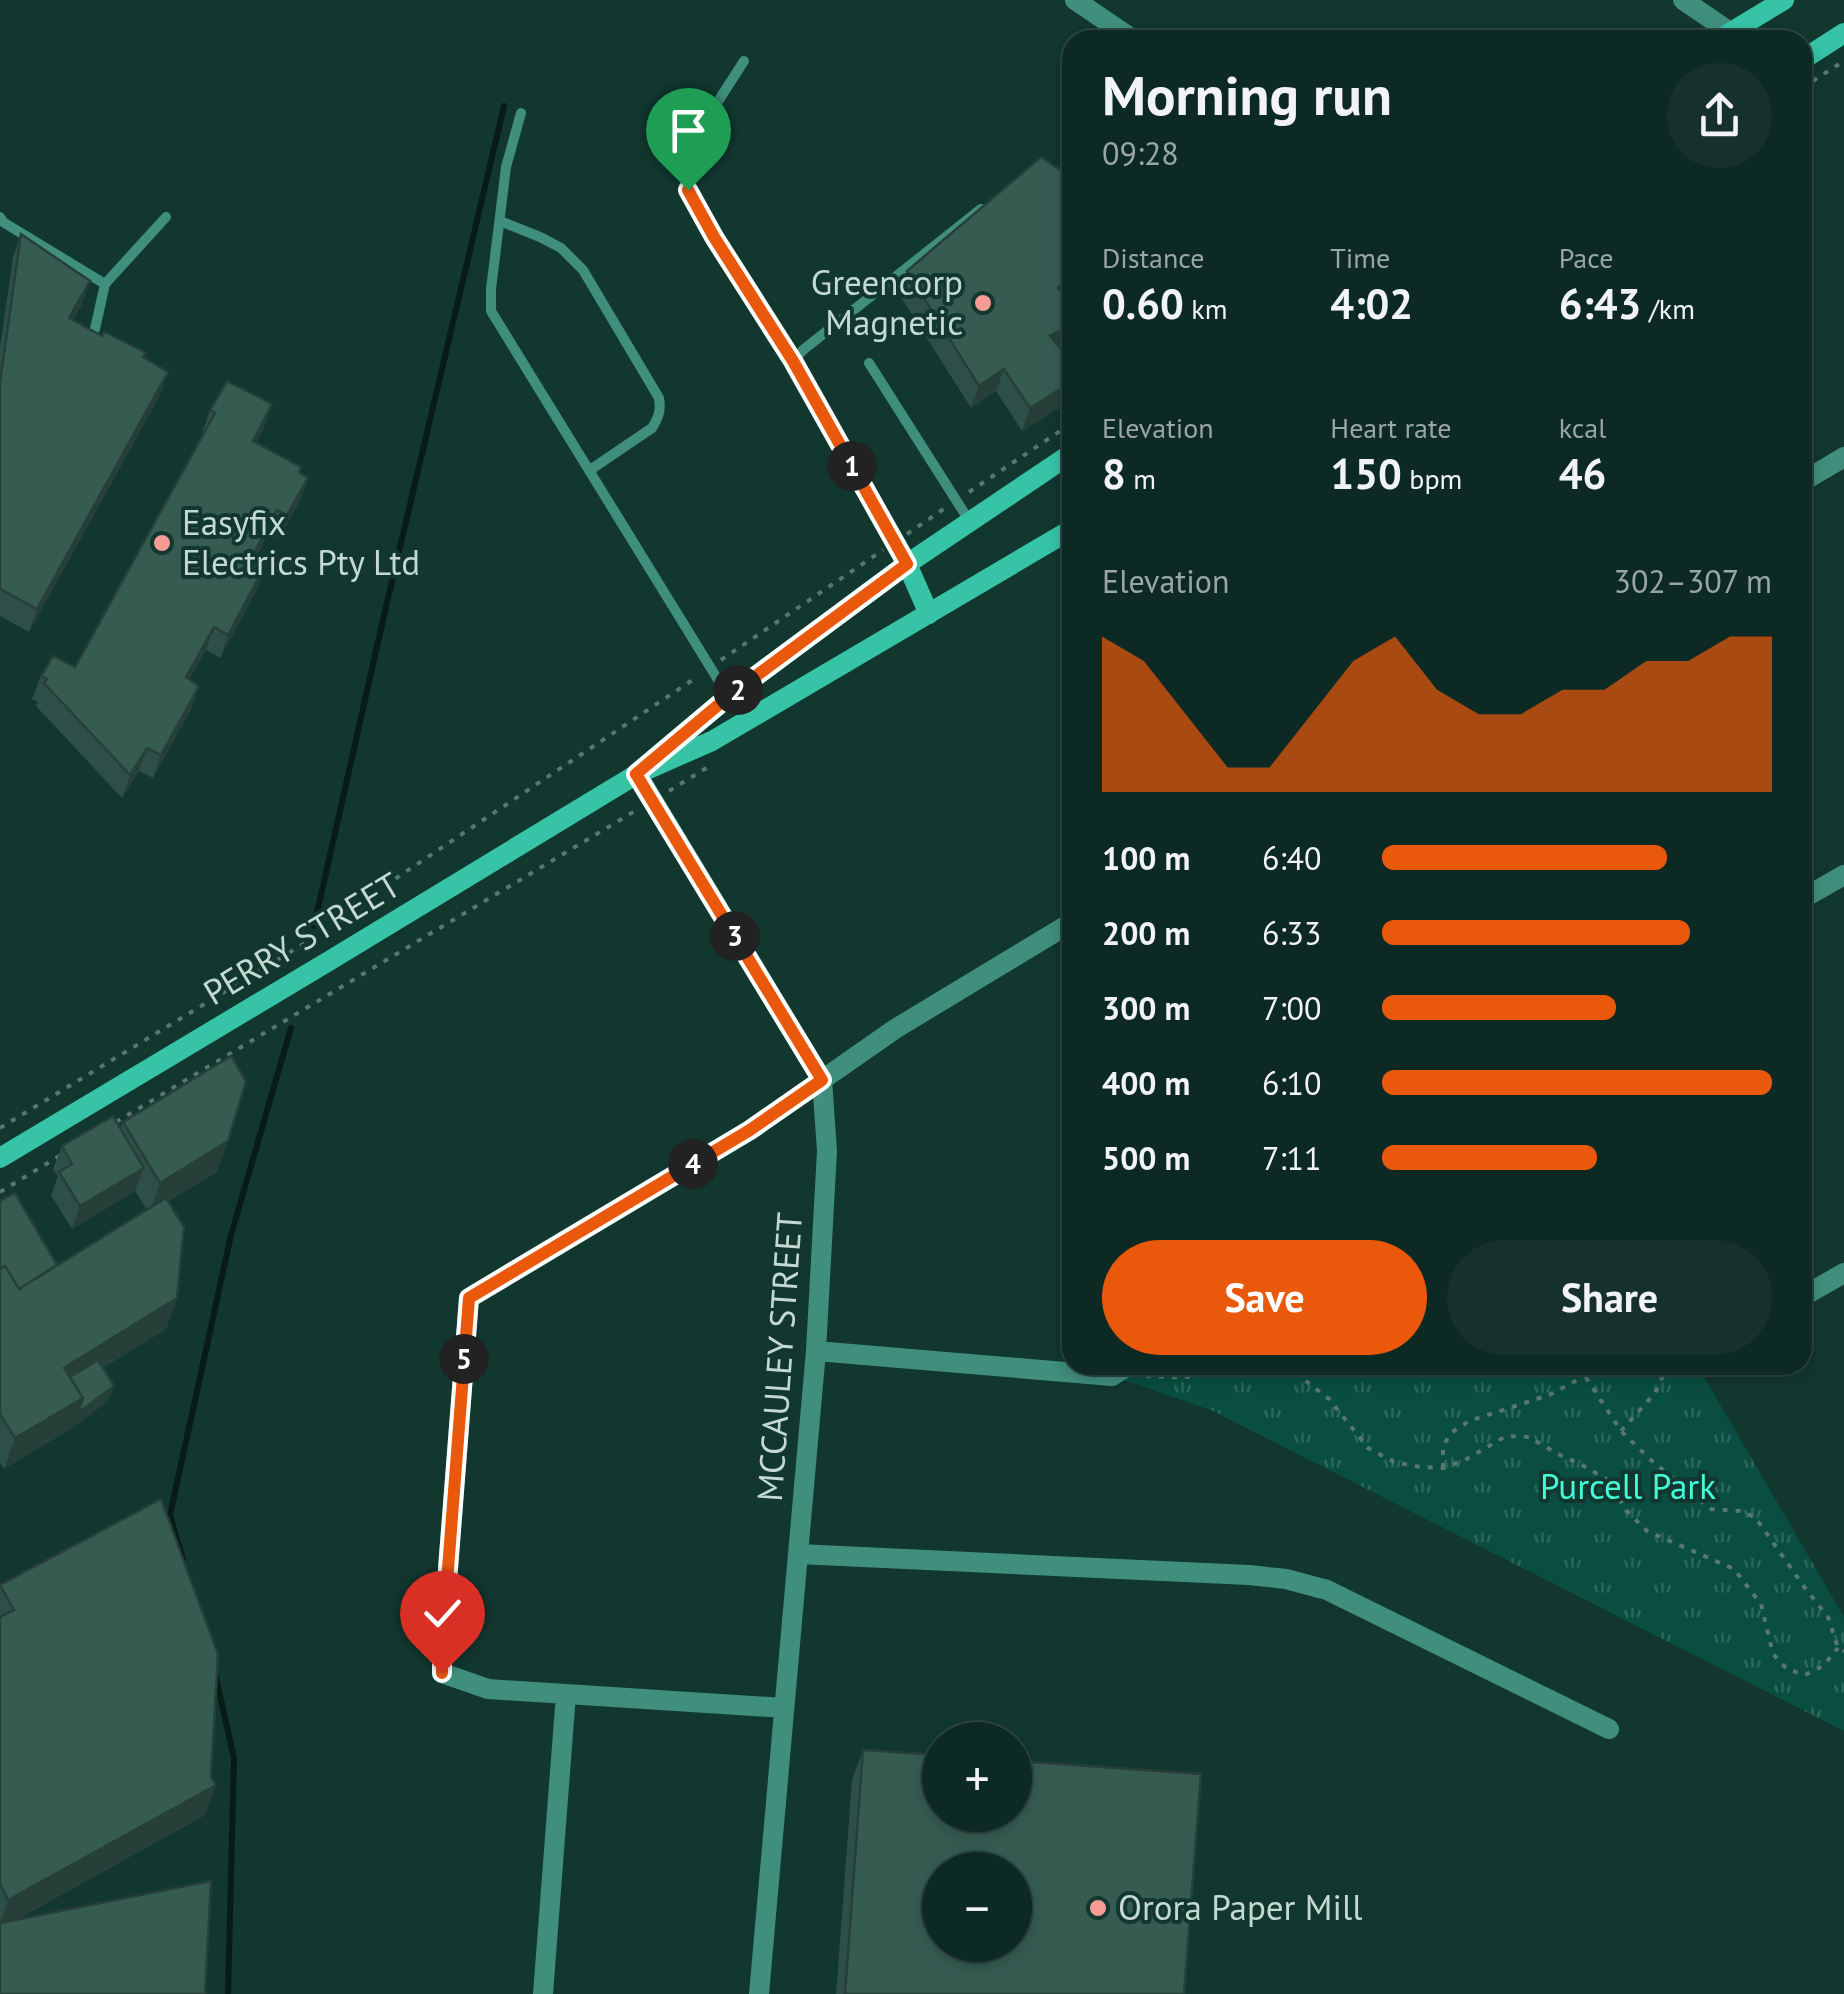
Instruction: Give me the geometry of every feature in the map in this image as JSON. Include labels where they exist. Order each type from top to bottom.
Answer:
[{"type":"street","points":[[1075,0],[1119,30]]},
{"type":"street","points":[[1683,0],[1719,30]]},
{"type":"street","points":[[1740,30],[1784,0]]},
{"type":"street","points":[[1812,54],[1844,34]]},
{"type":"street","points":[[1812,476],[1844,457]]},
{"type":"street","name":"PERRY STREET","points":[[636,774],[729,696],[907,564],[1062,461]]},
{"type":"street","name":"PERRY STREET","points":[[0,1158],[636,774],[712,741],[1062,535]]},
{"type":"street","points":[[907,564],[928,614]]},
{"type":"street","name":"MCCAULEY STREET","points":[[636,774],[822,1080],[827,1150],[816,1351],[759,1994]]},
{"type":"street","points":[[1812,893],[1844,875]]},
{"type":"street","points":[[784,1708],[488,1688],[442,1673],[469,1298],[750,1130],[896,1029],[1062,928]]},
{"type":"street","points":[[1812,1291],[1844,1273]]},
{"type":"street","points":[[816,1351],[1062,1366]]},
{"type":"street","points":[[798,1554],[1286,1579],[1327,1590],[1609,1729]]},
{"type":"street","points":[[543,1994],[566,1694]]},
{"type":"lane","points":[[744,60],[699,132],[689,165],[688,190],[793,361],[907,564]]},
{"type":"lane","points":[[521,114],[506,167],[491,311],[729,696]]},
{"type":"lane","points":[[793,361],[995,198]]},
{"type":"lane","points":[[95,329],[105,284],[166,218]]},
{"type":"lane","points":[[500,221],[561,248],[582,270],[659,398],[659,418],[652,428],[590,470]]},
{"type":"lane","points":[[1,222],[105,284]]},
{"type":"lane","points":[[869,363],[970,522]]},
{"type":"path","points":[[1812,82],[1844,61]]},
{"type":"path","points":[[0,1128],[315,937],[338,917],[1062,430]]},
{"type":"path","points":[[117,1121],[720,760]]},
{"type":"path","points":[[0,1192],[67,1152]]},
{"type":"path","points":[[1169,1375],[1200,1375]]},
{"type":"path","points":[[1298,1375],[1329,1399],[1368,1448],[1394,1462],[1444,1468],[1506,1436],[1530,1436],[1606,1479],[1627,1512],[1647,1531],[1734,1569],[1762,1604],[1773,1654],[1787,1669],[1805,1676],[1841,1650],[1828,1617],[1755,1517],[1710,1509],[1650,1460],[1621,1431],[1585,1376],[1550,1394],[1469,1420],[1450,1433],[1443,1446],[1444,1468]]},
{"type":"path","points":[[1621,1431],[1655,1393],[1663,1375]]},
{"type":"green space","name":"Purcell Park","points":[[1703,1375],[1844,1617],[1844,1731],[1211,1410],[1112,1376]]},
{"type":"building","name":"Greencorp Magnetic","points":[[1041,157],[1062,171],[1062,285],[1058,288],[1062,293],[1062,329],[1050,336],[1062,351],[1062,388],[1030,408],[1004,369],[979,386],[907,271]]},
{"type":"building","points":[[21,234],[90,281],[69,318],[146,353],[143,357],[168,372],[37,609],[0,589],[0,382]]},
{"type":"building","points":[[227,381],[272,404],[253,441],[301,467],[299,472],[308,478],[287,515],[277,510],[252,557],[266,564],[228,635],[214,627],[186,677],[199,686],[161,755],[147,748],[130,775],[41,676],[53,656],[75,667],[215,413],[210,410]]},
{"type":"building","points":[[231,1056],[246,1081],[228,1141],[160,1183],[123,1122]]},
{"type":"building","points":[[113,1116],[144,1168],[80,1206],[59,1172],[72,1164],[62,1146]]},
{"type":"building","points":[[15,1193],[57,1265],[19,1289],[5,1266],[0,1269],[0,1201]]},
{"type":"building","points":[[166,1198],[184,1227],[177,1298],[64,1368],[83,1398],[15,1438],[0,1414],[0,1269],[5,1266],[19,1289]]},
{"type":"building","points":[[98,1360],[114,1386],[78,1413],[83,1398],[70,1377]]},
{"type":"building","points":[[161,1499],[218,1654],[211,1777],[216,1785],[8,1900],[0,1884],[0,1617],[14,1610],[0,1585]]},
{"type":"building","name":"Orora Paper Mill","points":[[863,1750],[922,1754],[922,1832],[1032,1832],[1032,1762],[1201,1774],[1184,1994],[845,1994]]},
{"type":"building","points":[[211,1881],[205,1994],[0,1994],[0,1923]]},
{"type":"waterway","points":[[314,926],[504,106]]},
{"type":"waterway","points":[[183,1560],[170,1515],[231,1235],[291,1028]]},
{"type":"waterway","points":[[215,1673],[234,1758],[228,1994]]},
{"type":"place","name":"Greencorp Magnetic","points":[[983,303]]},
{"type":"place","name":"Easyfix Electrics Pty Ltd","points":[[162,543]]},
{"type":"place","name":"Orora Paper Mill","points":[[1098,1908]]},
{"type":"route","points":[[442,1673],[469,1298],[750,1130],[822,1080],[636,774],[729,696],[907,564],[793,361],[688,190]]}]
